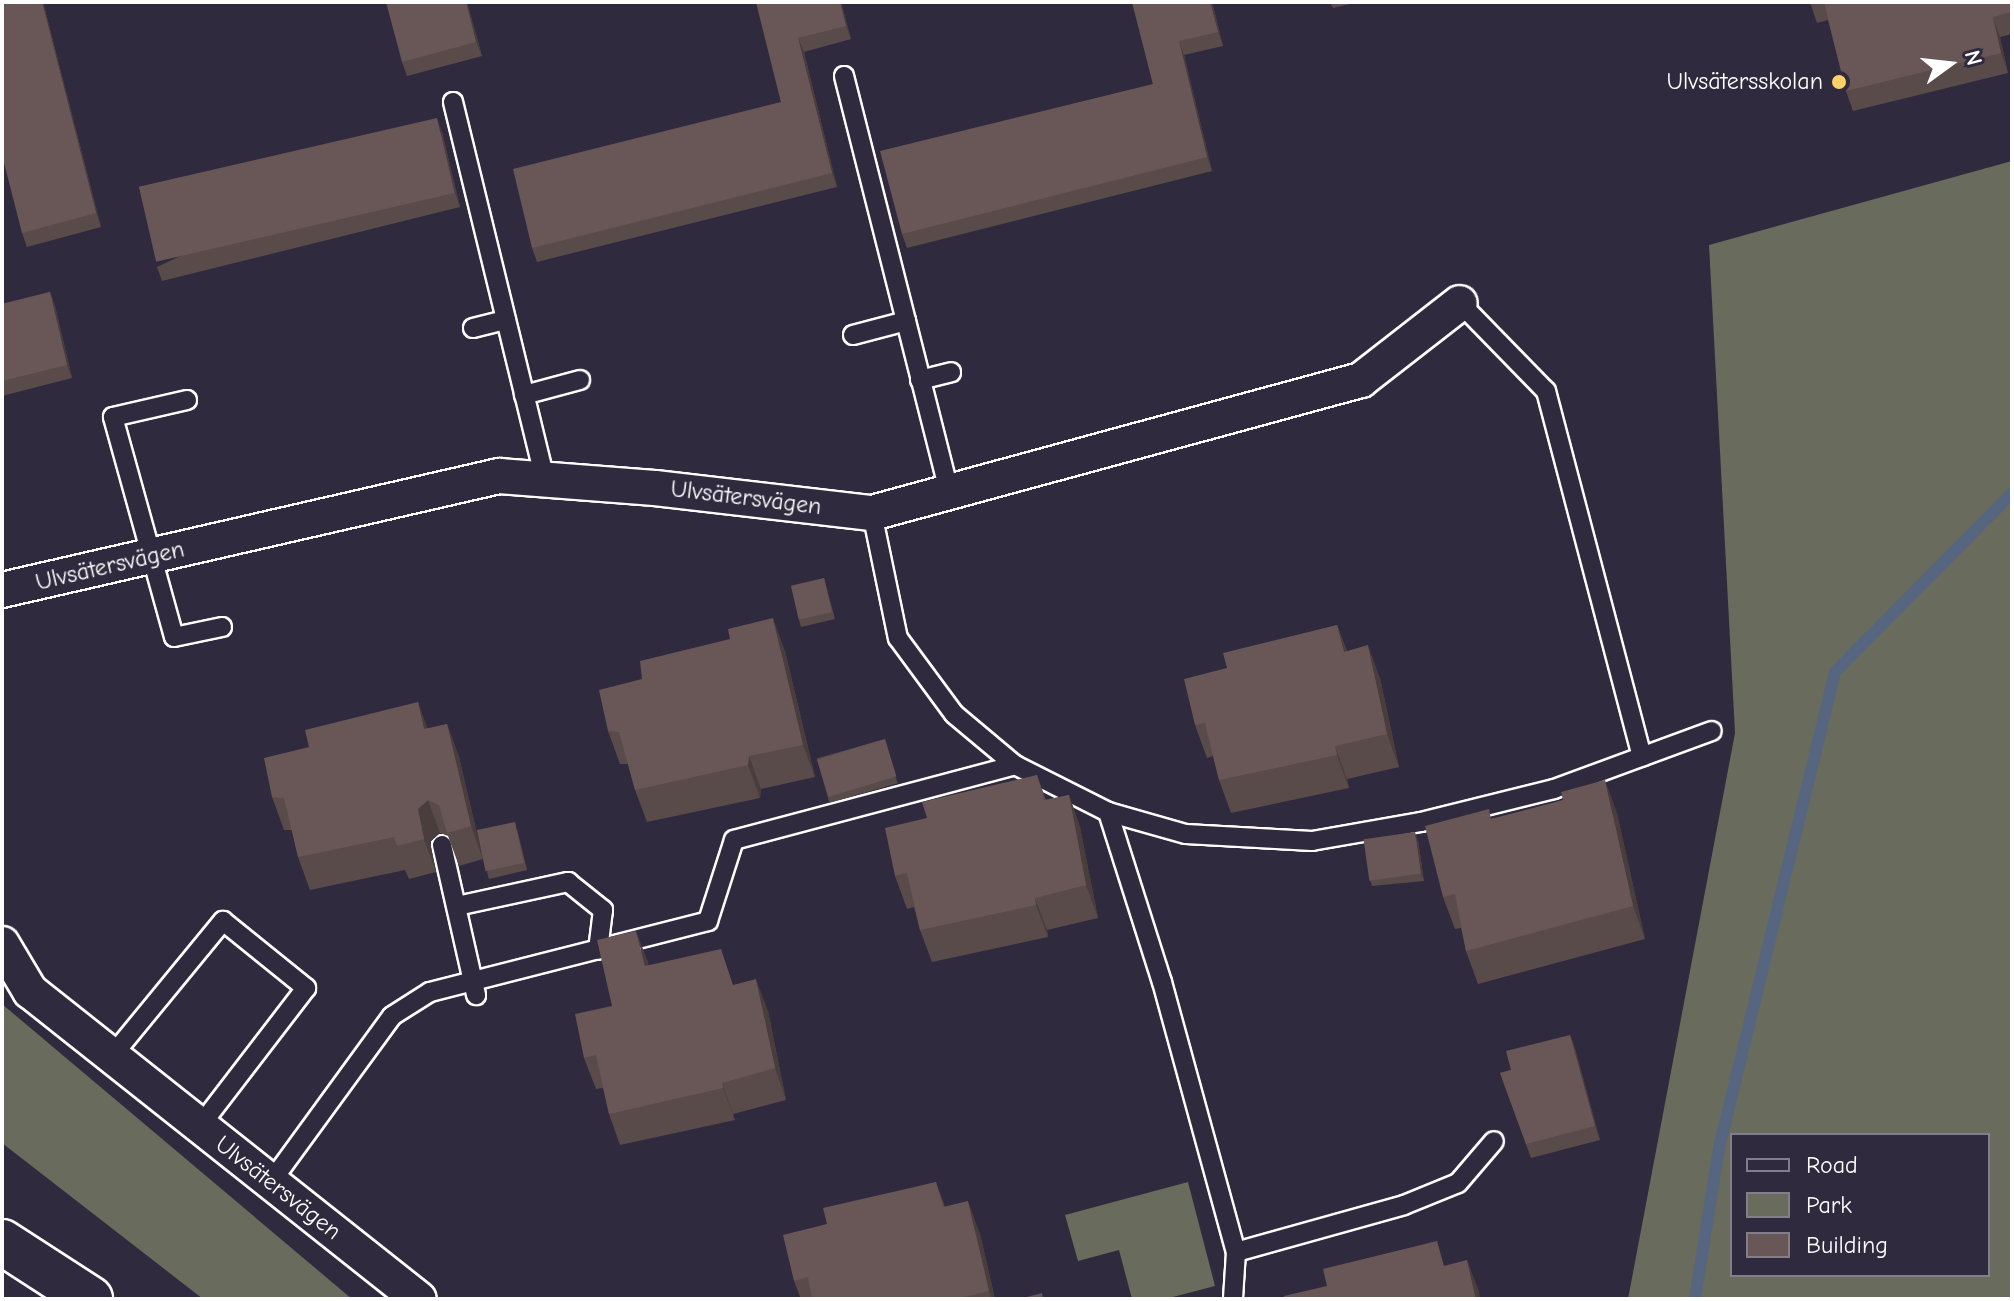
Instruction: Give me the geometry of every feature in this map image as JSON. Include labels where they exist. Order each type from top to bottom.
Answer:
[{"type":"street","name":"Ulvsätersvägen","points":[[2,590],[499,476],[872,513],[950,495],[1361,380],[1460,303]]},
{"type":"street","name":"Ulvsätersvägen","points":[[2,944],[30,991],[419,1299]]},
{"type":"street","points":[[2,1244],[58,1299]]},
{"type":"street","points":[[2,1244],[90,1299]]},
{"type":"lane","points":[[844,76],[950,495]]},
{"type":"lane","points":[[453,102],[545,480]]},
{"type":"lane","points":[[1460,303],[1546,391],[1642,757]]},
{"type":"lane","points":[[473,328],[506,320]]},
{"type":"lane","points":[[853,335],[906,321]]},
{"type":"lane","points":[[920,380],[951,372]]},
{"type":"lane","points":[[524,395],[580,380]]},
{"type":"lane","points":[[187,400],[113,417],[174,637],[222,627]]},
{"type":"lane","points":[[872,513],[898,638],[954,714],[1015,765],[1108,812],[1186,834],[1312,841],[1421,822],[1540,792],[1712,731]]},
{"type":"lane","points":[[271,1182],[392,1016],[430,992],[476,988],[598,950],[708,921],[734,840],[1015,765]]},
{"type":"lane","points":[[1108,812],[1162,982],[1236,1252],[1233,1299]]},
{"type":"lane","points":[[442,845],[476,988]]},
{"type":"lane","points":[[457,906],[568,882],[603,910],[598,950]]},
{"type":"lane","points":[[112,1056],[223,921],[306,988],[200,1126]]},
{"type":"lane","points":[[1236,1252],[1404,1205],[1458,1183],[1494,1141]]},
{"type":"green space","points":[[2012,161],[2012,1299],[1628,1299],[1735,733],[1709,245]]},
{"type":"green space","points":[[2,1004],[352,1299],[203,1299],[2,1143]]},
{"type":"green space","points":[[1188,1182],[1215,1286],[1165,1299],[1132,1299],[1119,1250],[1078,1261],[1065,1215]]},
{"type":"building","points":[[2,2],[42,2],[96,213],[22,233],[2,155]]},
{"type":"building","points":[[386,2],[466,2],[476,42],[402,62]]},
{"type":"building","points":[[756,2],[840,2],[846,26],[798,38],[832,173],[532,248],[513,169],[781,102]]},
{"type":"building","points":[[1132,2],[1210,2],[1218,32],[1179,41],[1207,157],[902,234],[880,151],[1153,84]]},
{"type":"building","points":[[1824,2],[2012,2],[2012,12],[1993,17],[2001,53],[1846,91]]},
{"type":"building","points":[[437,118],[454,193],[156,262],[139,187]]},
{"type":"building","points":[[50,292],[67,365],[2,381],[2,304]]},
{"type":"building","points":[[824,578],[832,612],[799,620],[791,586]]},
{"type":"building","points":[[773,618],[803,745],[749,756],[748,765],[635,790],[619,732],[608,731],[599,690],[642,679],[640,661],[730,639],[728,629]]},
{"type":"building","points":[[1337,625],[1344,652],[1368,645],[1387,734],[1335,746],[1337,755],[1219,780],[1205,723],[1195,725],[1184,679],[1227,668],[1223,653]]},
{"type":"building","points":[[418,702],[424,729],[447,724],[471,826],[447,833],[439,805],[428,800],[418,809],[424,839],[397,846],[394,837],[298,857],[284,798],[272,797],[264,758],[309,747],[305,730]]},
{"type":"building","points":[[885,739],[896,776],[829,797],[817,760]]},
{"type":"building","points":[[1037,775],[1044,800],[1069,795],[1086,885],[1035,898],[1036,905],[920,930],[907,873],[895,876],[885,828],[927,818],[922,802]]},
{"type":"building","points":[[1605,780],[1633,906],[1466,951],[1455,894],[1443,897],[1425,826],[1489,809],[1491,819],[1563,800],[1561,792]]},
{"type":"building","points":[[515,822],[524,863],[486,871],[477,830]]},
{"type":"building","points":[[1415,832],[1421,874],[1369,881],[1364,839]]},
{"type":"building","points":[[636,931],[645,966],[721,949],[733,985],[756,979],[775,1068],[722,1083],[723,1088],[609,1114],[596,1055],[584,1058],[575,1014],[612,1006],[597,940]]},
{"type":"building","points":[[1570,1035],[1595,1126],[1526,1144],[1500,1073],[1511,1070],[1506,1051]]},
{"type":"building","points":[[936,1182],[943,1207],[968,1201],[989,1291],[956,1299],[812,1299],[808,1277],[794,1281],[783,1235],[827,1224],[823,1208]]},
{"type":"building","points":[[1437,1241],[1444,1266],[1467,1260],[1476,1299],[1285,1299],[1284,1296],[1327,1286],[1323,1269]]},
{"type":"building","points":[[1042,1293],[1043,1299],[1019,1299]]},
{"type":"waterway","points":[[1695,1299],[1719,1148],[1835,672],[2012,493]]},
{"type":"place","name":"Ulvsätersskolan","points":[[1839,82]]}]
